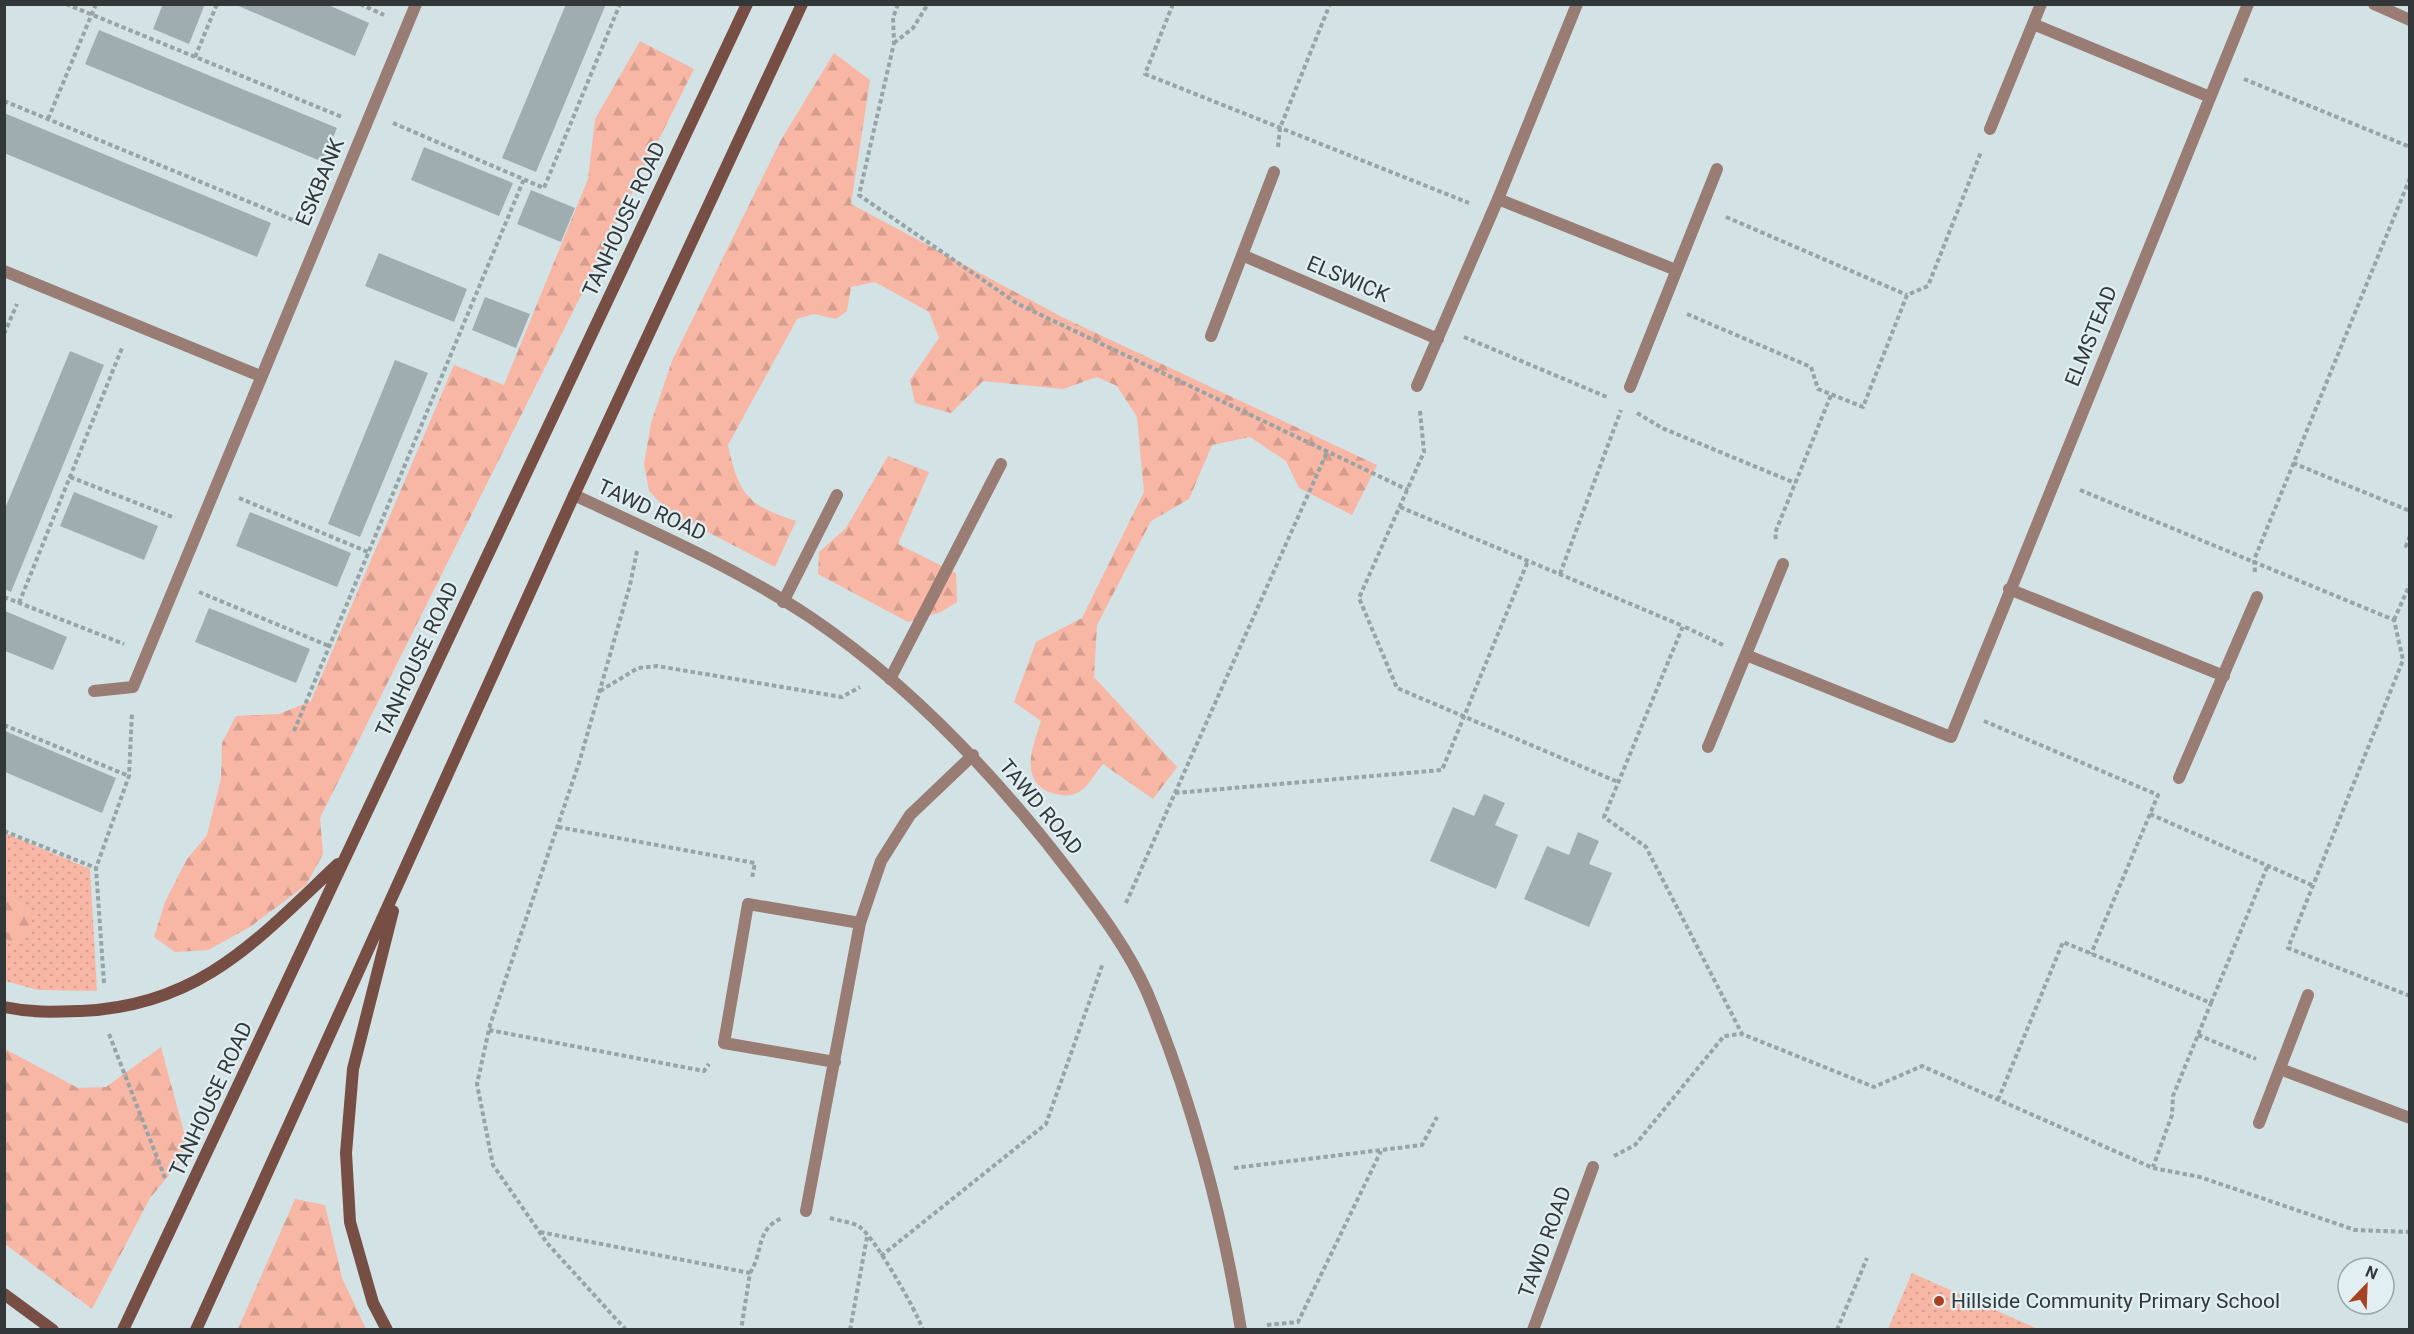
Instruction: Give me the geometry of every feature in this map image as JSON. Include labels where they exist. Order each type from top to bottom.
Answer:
[{"type":"street","name":"ESKBANK","points":[[133,687],[416,4]]},
{"type":"street","name":"TANHOUSE ROAD","points":[[123,1329],[747,4]]},
{"type":"street","points":[[196,1329],[574,495],[802,4]]},
{"type":"street","points":[[1417,386],[1498,198],[1577,4]]},
{"type":"street","points":[[1990,129],[2041,4]]},
{"type":"street","name":"ELMSTEAD","points":[[1746,656],[1951,737],[2009,589],[2248,4]]},
{"type":"street","points":[[2374,4],[2409,20]]},
{"type":"street","points":[[2033,24],[2210,97]]},
{"type":"street","points":[[1630,387],[1717,169]]},
{"type":"street","points":[[1212,336],[1274,172]]},
{"type":"street","points":[[1498,198],[1676,270]]},
{"type":"street","name":"ELSWICK","points":[[1242,255],[1438,339]]},
{"type":"street","points":[[4,271],[260,376]]},
{"type":"street","points":[[887,677],[1001,464]]},
{"type":"street","name":"TAWD ROAD","points":[[574,495],[717,562],[810,617],[887,677],[972,755],[1051,848],[1114,931],[1146,991],[1207,1171],[1241,1329]]},
{"type":"street","points":[[783,602],[837,495]]},
{"type":"street","points":[[1708,747],[1783,564]]},
{"type":"street","points":[[2009,589],[2224,676]]},
{"type":"street","points":[[2180,778],[2257,597]]},
{"type":"street","points":[[94,691],[133,687]]},
{"type":"street","points":[[806,1211],[836,1062],[860,924],[880,861],[910,815],[972,755]]},
{"type":"street","points":[[4,1006],[31,1013],[108,1010],[145,1003],[206,978],[257,940],[345,858]]},
{"type":"street","points":[[387,1329],[374,1303],[350,1222],[346,1153],[352,1069],[401,881]]},
{"type":"street","points":[[836,1062],[724,1043],[748,904],[860,924]]},
{"type":"street","points":[[2259,1123],[2308,995]]},
{"type":"street","points":[[2280,1069],[2409,1118]]},
{"type":"street","name":"TAWD ROAD","points":[[1533,1329],[1593,1167]]},
{"type":"street","points":[[4,1294],[53,1329]]},
{"type":"path","points":[[66,4],[365,127]]},
{"type":"path","points":[[48,119],[96,4]]},
{"type":"path","points":[[195,57],[217,4]]},
{"type":"path","points":[[370,114],[544,188],[620,4]]},
{"type":"path","points":[[898,4],[893,18],[894,43],[859,195],[1018,304],[1408,490]]},
{"type":"path","points":[[894,43],[913,28],[928,4]]},
{"type":"path","points":[[1173,4],[1145,74],[1492,212]]},
{"type":"path","points":[[1274,172],[1280,128],[1330,4]]},
{"type":"path","points":[[2221,70],[2409,147]]},
{"type":"path","points":[[4,101],[321,231]]},
{"type":"path","points":[[1663,303],[1811,367],[1818,389],[1863,407],[1908,295],[1928,286],[1990,129]]},
{"type":"path","points":[[2257,597],[2254,560],[2409,178]]},
{"type":"path","points":[[294,731],[524,179]]},
{"type":"path","points":[[1702,207],[1908,295]]},
{"type":"path","points":[[19,603],[132,324]]},
{"type":"path","points":[[1417,386],[1424,452],[1359,598],[1396,688],[1618,782]]},
{"type":"path","points":[[1560,574],[1630,387]]},
{"type":"path","points":[[1783,564],[1775,533],[1831,394]]},
{"type":"path","points":[[881,1256],[1046,1124],[1114,931],[1327,452]]},
{"type":"path","points":[[2293,463],[2409,511]]},
{"type":"path","points":[[70,477],[198,528]]},
{"type":"path","points":[[2054,479],[2394,620]]},
{"type":"path","points":[[215,488],[368,552]]},
{"type":"path","points":[[1400,507],[1683,626],[1746,656]]},
{"type":"path","points":[[626,1329],[540,1232],[493,1165],[477,1084],[489,1030],[558,827],[600,692],[630,585],[641,527]]},
{"type":"path","points":[[2409,536],[2406,546],[2409,547]]},
{"type":"path","points":[[1175,794],[1442,770],[1528,561]]},
{"type":"path","points":[[176,583],[329,646]]},
{"type":"path","points":[[2409,584],[2394,620],[2403,660],[2288,948],[2409,996]]},
{"type":"path","points":[[4,597],[147,653]]},
{"type":"path","points":[[1683,626],[1604,817],[1646,847],[1742,1034]]},
{"type":"path","points":[[600,692],[638,668],[657,666],[842,697],[887,677]]},
{"type":"path","points":[[104,984],[96,868],[129,776],[133,687]]},
{"type":"path","points":[[1961,712],[2158,795],[2091,954]]},
{"type":"path","points":[[4,725],[129,776]]},
{"type":"path","points":[[2150,814],[2314,886]]},
{"type":"path","points":[[558,827],[754,863],[748,904]]},
{"type":"path","points":[[4,831],[96,868]]},
{"type":"path","points":[[2153,1168],[2172,1115],[2173,1096],[2268,865]]},
{"type":"path","points":[[1998,1100],[2063,942],[2211,1004]]},
{"type":"path","points":[[108,1029],[166,1181]]},
{"type":"path","points":[[489,1030],[704,1071],[724,1043]]},
{"type":"path","points":[[1593,1167],[1635,1144],[1724,1036],[1742,1034],[1874,1087],[1922,1066],[2153,1168],[2200,1177],[2355,1230],[2409,1232]]},
{"type":"path","points":[[2198,1035],[2280,1069]]},
{"type":"path","points":[[1207,1171],[1422,1145],[1437,1117]]},
{"type":"path","points":[[1241,1329],[1298,1322],[1381,1150]]},
{"type":"path","points":[[741,1329],[750,1273],[758,1262],[763,1233],[770,1223],[785,1216],[804,1219],[806,1211],[860,1227],[881,1256],[923,1329]]},
{"type":"path","points":[[540,1232],[750,1273]]},
{"type":"path","points":[[850,1329],[868,1236]]},
{"type":"path","points":[[1837,1329],[1867,1258]]},
{"type":"green space","points":[[640,41],[694,69],[320,818],[323,854],[306,885],[250,927],[208,950],[175,952],[154,937],[165,902],[187,859],[207,835],[221,778],[222,743],[236,716],[279,714],[311,701],[454,365],[504,385],[588,179],[595,119]]},
{"type":"green space","points":[[834,53],[870,80],[851,204],[1064,318],[1377,465],[1352,515],[1299,488],[1286,461],[1250,437],[1212,445],[1189,499],[1151,521],[1097,625],[1094,677],[1177,767],[1153,799],[1103,764],[1086,787],[1075,794],[1059,795],[1041,787],[1031,772],[1031,762],[1041,721],[1014,702],[1036,642],[1082,618],[1144,492],[1137,417],[1117,386],[1097,377],[1063,389],[983,381],[951,413],[915,403],[910,380],[939,338],[929,312],[875,282],[851,287],[847,311],[836,319],[814,314],[797,319],[728,445],[737,476],[748,496],[767,510],[796,521],[775,567],[669,512],[649,491],[644,464],[651,423],[672,361],[781,140]]},
{"type":"green space","points":[[888,456],[929,472],[898,544],[956,573],[957,602],[941,612],[908,622],[818,574],[819,552],[846,528]]},
{"type":"green space","points":[[5,833],[90,869],[97,991],[38,990],[5,981],[5,939],[18,943],[33,913],[5,893]]},
{"type":"green space","points":[[5,893],[33,913],[31,929],[17,943],[5,939]]},
{"type":"green space","points":[[161,1047],[189,1151],[150,1198],[92,1309],[5,1244],[5,1049],[78,1088],[106,1087]]},
{"type":"green space","points":[[295,1199],[325,1205],[342,1278],[366,1329],[238,1329]]},
{"type":"green space","name":"Hillside Community Primary School","points":[[1912,1273],[2038,1329],[1888,1329]]},
{"type":"building","points":[[163,4],[205,4],[189,44],[153,29]]},
{"type":"building","points":[[234,4],[326,4],[369,23],[355,56]]},
{"type":"building","points":[[566,4],[606,4],[536,172],[502,158]]},
{"type":"building","points":[[99,30],[337,128],[323,162],[85,64]]},
{"type":"building","points":[[4,113],[271,223],[257,257],[4,153]]},
{"type":"building","points":[[424,147],[513,183],[499,216],[411,180]]},
{"type":"building","points":[[531,190],[575,208],[561,242],[517,224]]},
{"type":"building","points":[[379,253],[467,289],[454,322],[365,286]]},
{"type":"building","points":[[485,297],[530,314],[516,348],[472,330]]},
{"type":"building","points":[[70,351],[104,365],[11,592],[4,589],[4,511]]},
{"type":"building","points":[[395,360],[428,373],[360,537],[328,524]]},
{"type":"building","points":[[74,492],[158,526],[144,560],[60,526]]},
{"type":"building","points":[[250,512],[351,553],[337,587],[236,546]]},
{"type":"building","points":[[209,608],[310,649],[296,683],[195,642]]},
{"type":"building","points":[[5,611],[67,637],[53,670],[5,651]]},
{"type":"building","points":[[5,731],[116,778],[102,813],[5,772]]},
{"type":"building","points":[[1484,794],[1505,803],[1495,825],[1518,835],[1496,889],[1430,861],[1453,807],[1474,816]]},
{"type":"building","points":[[1578,832],[1599,841],[1589,864],[1612,873],[1589,927],[1524,899],[1547,846],[1569,855]]},
{"type":"place","name":"Hillside Community Primary School","points":[[1939,1301]]}]
